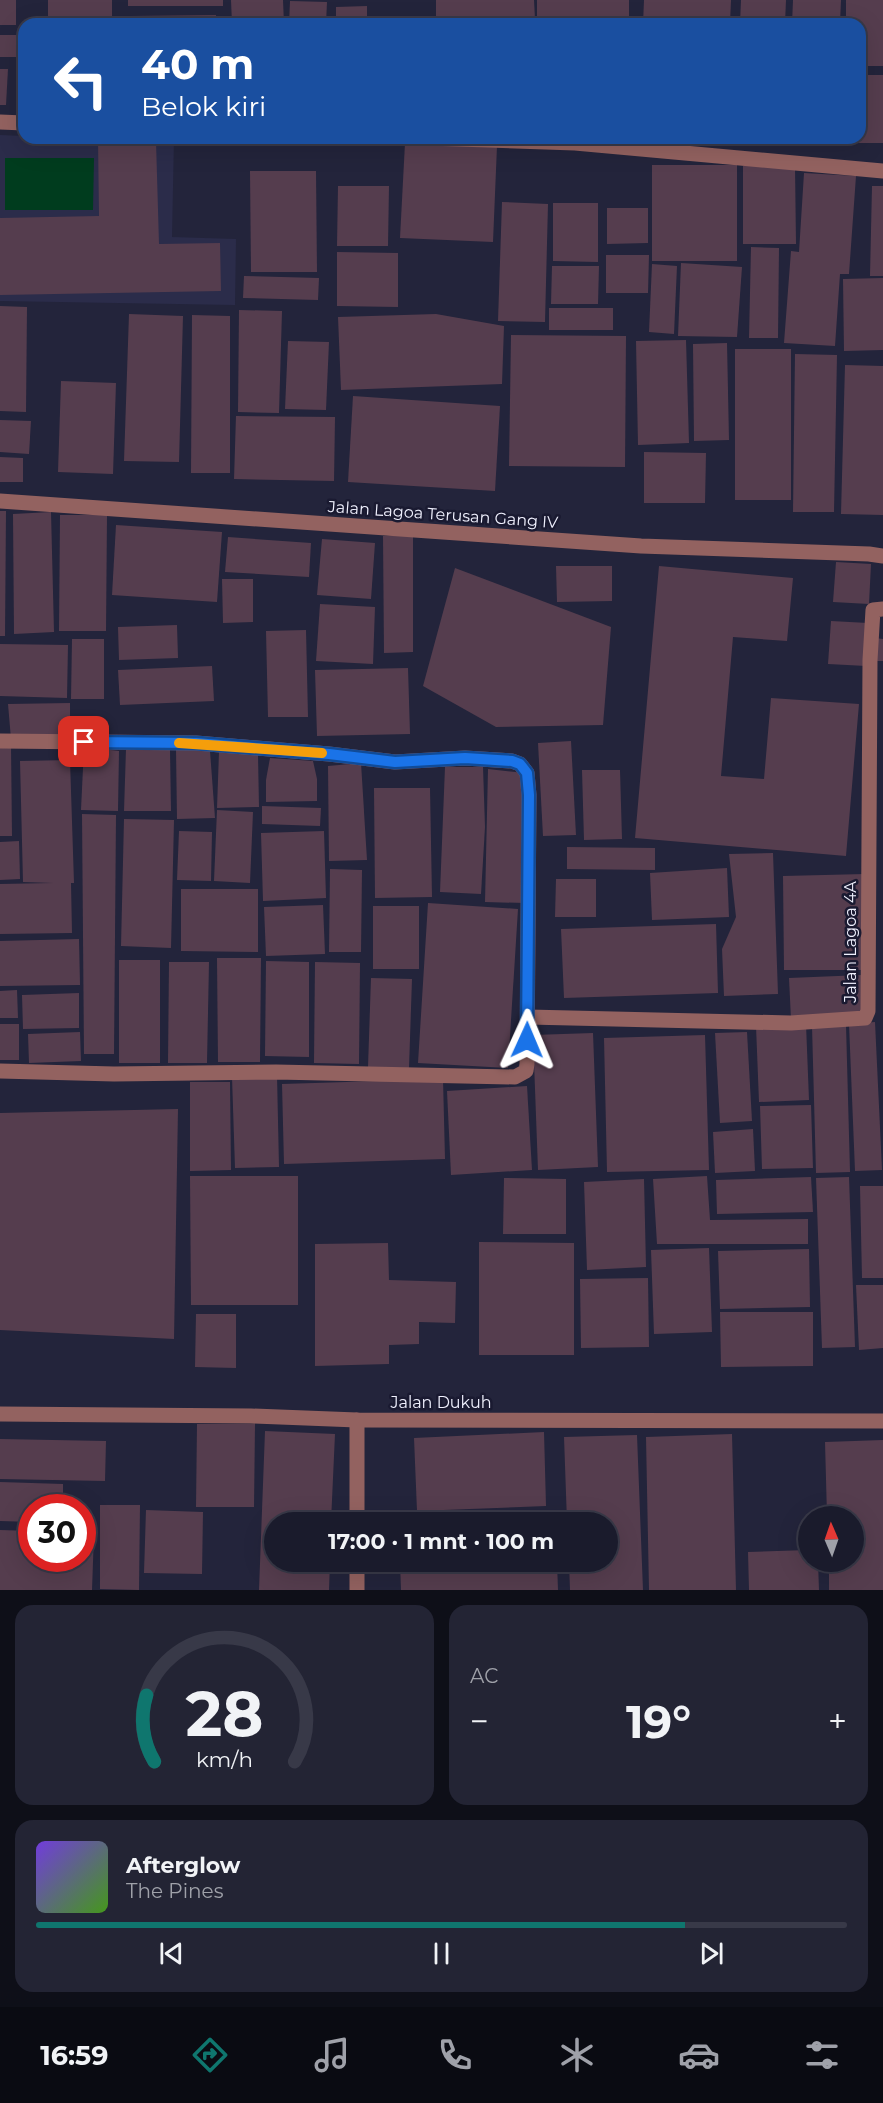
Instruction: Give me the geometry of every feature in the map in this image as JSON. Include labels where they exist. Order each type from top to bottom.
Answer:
[{"type":"street","points":[[0,122],[18,123]]},
{"type":"street","points":[[586,144],[883,171]]},
{"type":"street","name":"Jalan Lagoa Terusan Gang IV","points":[[0,501],[640,546],[883,556]]},
{"type":"street","name":"Jalan Lagoa 4A","points":[[528,1017],[791,1023],[863,1020],[865,1018],[868,1011],[871,648],[873,610],[883,609]]},
{"type":"street","points":[[0,741],[196,743],[395,762],[465,758],[512,761],[520,764],[527,773],[529,795],[526,1071],[515,1077],[276,1072],[114,1074],[0,1071]]},
{"type":"street","name":"Jalan Dukuh","points":[[0,1414],[251,1416],[357,1420],[883,1421]]},
{"type":"street","points":[[357,1420],[357,1512]]},
{"type":"street","points":[[357,1572],[357,1590]]},
{"type":"shaded area","points":[[0,135],[18,136],[18,144],[174,144],[172,237],[236,239],[235,305],[0,301]]},
{"type":"green space","points":[[5,158],[94,158],[93,210],[5,210]]},
{"type":"building","points":[[0,0],[16,0],[16,25],[0,25]]},
{"type":"building","points":[[48,0],[112,0],[112,18],[48,18]]},
{"type":"building","points":[[128,0],[223,0],[223,6],[128,6]]},
{"type":"building","points":[[231,0],[283,0],[284,18],[232,18]]},
{"type":"building","points":[[436,0],[534,0],[535,18],[436,18]]},
{"type":"building","points":[[537,0],[629,0],[629,18],[537,18]]},
{"type":"building","points":[[644,0],[731,0],[730,18],[643,18]]},
{"type":"building","points":[[741,0],[786,0],[785,18],[740,18]]},
{"type":"building","points":[[793,0],[841,0],[840,18],[792,18]]},
{"type":"building","points":[[846,0],[883,0],[883,66],[866,66],[866,18],[846,18]]},
{"type":"building","points":[[290,1],[327,2],[326,18],[289,18]]},
{"type":"building","points":[[367,6],[367,18],[336,18],[336,7]]},
{"type":"building","points":[[216,15],[216,18],[129,18],[129,16]]},
{"type":"building","points":[[0,35],[18,35],[18,57],[0,57]]},
{"type":"building","points":[[0,69],[8,69],[6,105],[0,105]]},
{"type":"building","points":[[866,75],[883,75],[883,143],[866,143]]},
{"type":"building","points":[[98,144],[156,144],[159,244],[220,243],[221,291],[0,295],[0,218],[99,216]]},
{"type":"building","points":[[405,144],[497,146],[493,242],[400,238]]},
{"type":"building","points":[[652,165],[737,165],[737,261],[652,261]]},
{"type":"building","points":[[743,166],[795,166],[796,244],[743,244]]},
{"type":"building","points":[[250,171],[316,171],[317,272],[251,272]]},
{"type":"building","points":[[804,173],[856,176],[849,274],[840,274],[835,346],[784,343],[791,251],[799,252]]},
{"type":"building","points":[[338,186],[389,186],[388,246],[337,246]]},
{"type":"building","points":[[872,186],[883,186],[883,276],[870,276]]},
{"type":"building","points":[[502,202],[548,204],[545,322],[498,321]]},
{"type":"building","points":[[553,203],[598,203],[598,262],[553,261]]},
{"type":"building","points":[[607,208],[648,208],[648,243],[607,244]]},
{"type":"building","points":[[751,247],[779,248],[778,338],[749,338]]},
{"type":"building","points":[[337,252],[398,253],[398,307],[337,306]]},
{"type":"building","points":[[606,255],[649,255],[648,293],[606,293]]},
{"type":"building","points":[[681,263],[742,267],[737,337],[678,336]]},
{"type":"building","points":[[652,264],[677,266],[674,334],[649,332]]},
{"type":"building","points":[[552,266],[599,266],[598,304],[551,304]]},
{"type":"building","points":[[244,276],[319,278],[318,300],[243,298]]},
{"type":"building","points":[[883,278],[883,350],[844,351],[843,279]]},
{"type":"building","points":[[0,306],[27,307],[26,412],[0,411]]},
{"type":"building","points":[[549,308],[613,308],[613,330],[549,330]]},
{"type":"building","points":[[239,310],[282,311],[279,413],[238,412]]},
{"type":"building","points":[[129,314],[183,316],[179,462],[124,461]]},
{"type":"building","points":[[436,314],[504,326],[502,384],[341,390],[338,317]]},
{"type":"building","points":[[192,315],[230,316],[230,473],[191,473]]},
{"type":"building","points":[[511,335],[626,336],[625,467],[509,466]]},
{"type":"building","points":[[686,340],[689,443],[638,445],[636,341]]},
{"type":"building","points":[[288,341],[329,342],[326,410],[285,409]]},
{"type":"building","points":[[727,343],[729,440],[694,441],[693,344]]},
{"type":"building","points":[[735,349],[791,349],[791,500],[735,500]]},
{"type":"building","points":[[795,354],[837,355],[834,512],[793,512]]},
{"type":"building","points":[[845,365],[883,366],[883,515],[841,514]]},
{"type":"building","points":[[61,381],[116,383],[113,474],[58,472]]},
{"type":"building","points":[[353,396],[500,406],[495,491],[348,482]]},
{"type":"building","points":[[236,416],[335,417],[334,481],[234,479]]},
{"type":"building","points":[[0,420],[31,421],[29,454],[0,452]]},
{"type":"building","points":[[644,452],[706,453],[705,503],[644,503]]},
{"type":"building","points":[[0,457],[23,458],[23,482],[0,482]]},
{"type":"building","points":[[0,511],[6,511],[5,636],[0,636]]},
{"type":"building","points":[[51,512],[54,632],[14,634],[13,514]]},
{"type":"building","points":[[60,515],[107,515],[106,631],[59,631]]},
{"type":"building","points":[[116,525],[222,532],[217,602],[112,595]]},
{"type":"building","points":[[413,535],[413,652],[384,653],[383,536]]},
{"type":"building","points":[[228,537],[311,543],[309,577],[225,572]]},
{"type":"building","points":[[322,539],[375,543],[371,599],[317,595]]},
{"type":"building","points":[[836,562],[871,564],[869,604],[833,602]]},
{"type":"building","points":[[556,566],[612,566],[612,601],[557,602]]},
{"type":"building","points":[[659,566],[793,578],[787,641],[733,637],[721,776],[764,779],[771,698],[859,704],[846,856],[635,838]]},
{"type":"building","points":[[455,568],[611,627],[603,725],[496,727],[423,686]]},
{"type":"building","points":[[222,579],[253,579],[253,622],[223,623]]},
{"type":"building","points":[[320,604],[375,607],[373,664],[316,661]]},
{"type":"building","points":[[831,621],[868,623],[866,666],[828,664]]},
{"type":"building","points":[[177,625],[178,658],[119,660],[118,627]]},
{"type":"building","points":[[306,630],[308,717],[268,717],[266,631]]},
{"type":"building","points":[[875,638],[883,639],[883,661],[875,661]]},
{"type":"building","points":[[72,639],[104,639],[104,699],[71,699]]},
{"type":"building","points":[[0,644],[68,645],[67,698],[0,696]]},
{"type":"building","points":[[212,666],[214,701],[120,705],[118,670]]},
{"type":"building","points":[[408,668],[410,734],[317,736],[315,670]]},
{"type":"building","points":[[70,703],[70,736],[11,739],[8,704]]},
{"type":"building","points":[[571,741],[576,835],[543,836],[538,743]]},
{"type":"building","points":[[11,745],[12,836],[0,836],[0,746]]},
{"type":"building","points":[[84,747],[119,751],[118,811],[81,810]]},
{"type":"building","points":[[126,749],[170,749],[171,811],[124,811]]},
{"type":"building","points":[[176,749],[210,751],[215,818],[177,819]]},
{"type":"building","points":[[219,752],[258,755],[259,807],[217,808]]},
{"type":"building","points":[[270,758],[313,761],[317,779],[317,801],[266,802],[266,780]]},
{"type":"building","points":[[70,760],[74,883],[71,883],[72,933],[0,934],[0,884],[53,883],[23,882],[20,761]]},
{"type":"building","points":[[361,763],[367,860],[329,861],[328,766]]},
{"type":"building","points":[[445,767],[483,767],[485,827],[481,894],[440,892]]},
{"type":"building","points":[[488,769],[525,773],[525,903],[485,902]]},
{"type":"building","points":[[582,770],[620,770],[622,839],[584,840]]},
{"type":"building","points":[[374,788],[430,788],[432,897],[375,898]]},
{"type":"building","points":[[262,806],[321,808],[320,826],[262,824]]},
{"type":"building","points":[[217,810],[253,812],[250,883],[214,881]]},
{"type":"building","points":[[82,814],[116,815],[114,1054],[84,1054]]},
{"type":"building","points":[[124,819],[174,820],[171,948],[121,946]]},
{"type":"building","points":[[179,831],[212,832],[211,881],[177,880]]},
{"type":"building","points":[[324,831],[326,898],[263,901],[261,833]]},
{"type":"building","points":[[19,841],[20,879],[0,880],[0,842]]},
{"type":"building","points":[[567,847],[655,848],[655,870],[567,869]]},
{"type":"building","points":[[773,853],[778,994],[724,996],[722,949],[736,917],[729,854]]},
{"type":"building","points":[[727,868],[729,917],[652,920],[650,873]]},
{"type":"building","points":[[330,869],[362,870],[361,952],[329,952]]},
{"type":"building","points":[[865,874],[866,970],[784,970],[783,876]]},
{"type":"building","points":[[556,879],[596,879],[596,917],[555,917]]},
{"type":"building","points":[[181,889],[258,889],[258,952],[181,951]]},
{"type":"building","points":[[428,903],[518,909],[508,1068],[418,1063]]},
{"type":"building","points":[[323,905],[325,954],[266,956],[264,907]]},
{"type":"building","points":[[373,906],[419,906],[419,969],[373,969]]},
{"type":"building","points":[[716,924],[718,993],[564,998],[561,929]]},
{"type":"building","points":[[79,939],[80,985],[0,986],[0,941]]},
{"type":"building","points":[[217,958],[261,958],[260,1062],[218,1062]]},
{"type":"building","points":[[119,960],[160,960],[160,1063],[119,1063]]},
{"type":"building","points":[[266,961],[309,962],[309,1057],[265,1056]]},
{"type":"building","points":[[169,962],[209,962],[207,1063],[168,1063]]},
{"type":"building","points":[[315,962],[360,963],[359,1064],[314,1063]]},
{"type":"building","points":[[862,975],[864,1016],[791,1019],[789,978]]},
{"type":"building","points":[[371,978],[412,979],[409,1068],[368,1067]]},
{"type":"building","points":[[17,990],[18,1018],[0,1018],[0,991]]},
{"type":"building","points":[[79,993],[79,1028],[23,1029],[22,995]]},
{"type":"building","points":[[875,1022],[882,1170],[855,1171],[849,1024]]},
{"type":"building","points":[[0,1024],[19,1024],[19,1060],[0,1060]]},
{"type":"building","points":[[806,1024],[809,1100],[759,1102],[756,1026]]},
{"type":"building","points":[[846,1025],[850,1172],[816,1173],[812,1026]]},
{"type":"building","points":[[80,1032],[81,1061],[29,1063],[28,1034]]},
{"type":"building","points":[[747,1032],[752,1121],[720,1123],[715,1033]]},
{"type":"building","points":[[593,1033],[598,1167],[538,1170],[533,1035]]},
{"type":"building","points":[[705,1035],[709,1170],[607,1172],[604,1038]]},
{"type":"building","points":[[277,1075],[279,1167],[235,1168],[232,1077]]},
{"type":"building","points":[[443,1079],[445,1159],[284,1164],[282,1084]]},
{"type":"building","points":[[190,1082],[230,1082],[231,1170],[190,1171]]},
{"type":"building","points":[[527,1086],[532,1170],[451,1175],[447,1091]]},
{"type":"building","points":[[811,1105],[813,1168],[762,1169],[760,1106]]},
{"type":"building","points":[[178,1109],[174,1339],[0,1330],[0,1113]]},
{"type":"building","points":[[753,1129],[755,1171],[715,1173],[713,1132]]},
{"type":"building","points":[[190,1176],[298,1176],[298,1305],[191,1305]]},
{"type":"building","points":[[707,1176],[710,1220],[808,1219],[808,1244],[657,1244],[653,1179]]},
{"type":"building","points":[[811,1177],[813,1212],[717,1214],[716,1180]]},
{"type":"building","points":[[849,1177],[855,1347],[822,1348],[816,1178]]},
{"type":"building","points":[[504,1178],[566,1179],[566,1234],[503,1234]]},
{"type":"building","points":[[644,1179],[646,1267],[587,1270],[584,1182]]},
{"type":"building","points":[[860,1186],[883,1186],[883,1278],[862,1278]]},
{"type":"building","points":[[479,1242],[574,1243],[574,1355],[479,1355]]},
{"type":"building","points":[[388,1243],[389,1280],[456,1282],[455,1323],[419,1322],[419,1344],[389,1345],[389,1364],[315,1366],[315,1244]]},
{"type":"building","points":[[709,1248],[712,1332],[654,1334],[651,1250]]},
{"type":"building","points":[[809,1249],[810,1307],[720,1309],[718,1251]]},
{"type":"building","points":[[648,1278],[649,1347],[581,1348],[580,1279]]},
{"type":"building","points":[[856,1285],[883,1285],[883,1348],[859,1350]]},
{"type":"building","points":[[720,1312],[813,1312],[813,1366],[721,1367]]},
{"type":"building","points":[[196,1314],[236,1314],[236,1368],[195,1367]]},
{"type":"building","points":[[197,1424],[255,1424],[254,1507],[196,1507]]},
{"type":"building","points":[[265,1431],[335,1434],[331,1512],[264,1512],[264,1572],[330,1572],[329,1590],[259,1590]]},
{"type":"building","points":[[544,1432],[546,1506],[417,1511],[414,1438]]},
{"type":"building","points":[[732,1434],[736,1590],[649,1590],[646,1437]]},
{"type":"building","points":[[637,1435],[643,1590],[570,1590],[569,1572],[618,1572],[618,1512],[567,1512],[564,1437]]},
{"type":"building","points":[[0,1439],[106,1441],[105,1481],[0,1479]]},
{"type":"building","points":[[883,1440],[883,1590],[829,1590],[829,1572],[864,1572],[864,1506],[827,1506],[825,1442]]},
{"type":"building","points":[[0,1482],[63,1484],[63,1494],[18,1494],[18,1522],[0,1521]]},
{"type":"building","points":[[100,1505],[140,1505],[139,1590],[100,1589]]},
{"type":"building","points":[[146,1510],[203,1512],[202,1574],[144,1573]]},
{"type":"building","points":[[0,1530],[18,1531],[18,1572],[93,1572],[92,1590],[0,1590]]},
{"type":"building","points":[[798,1550],[798,1572],[818,1572],[819,1590],[749,1590],[748,1552]]},
{"type":"building","points":[[400,1572],[557,1572],[558,1590],[401,1590]]},
{"type":"slow traffic","points":[[179,743],[322,753]]},
{"type":"route","points":[[84,742],[196,743],[395,762],[465,758],[512,761],[520,764],[527,773],[529,795],[527,1040]]}]
